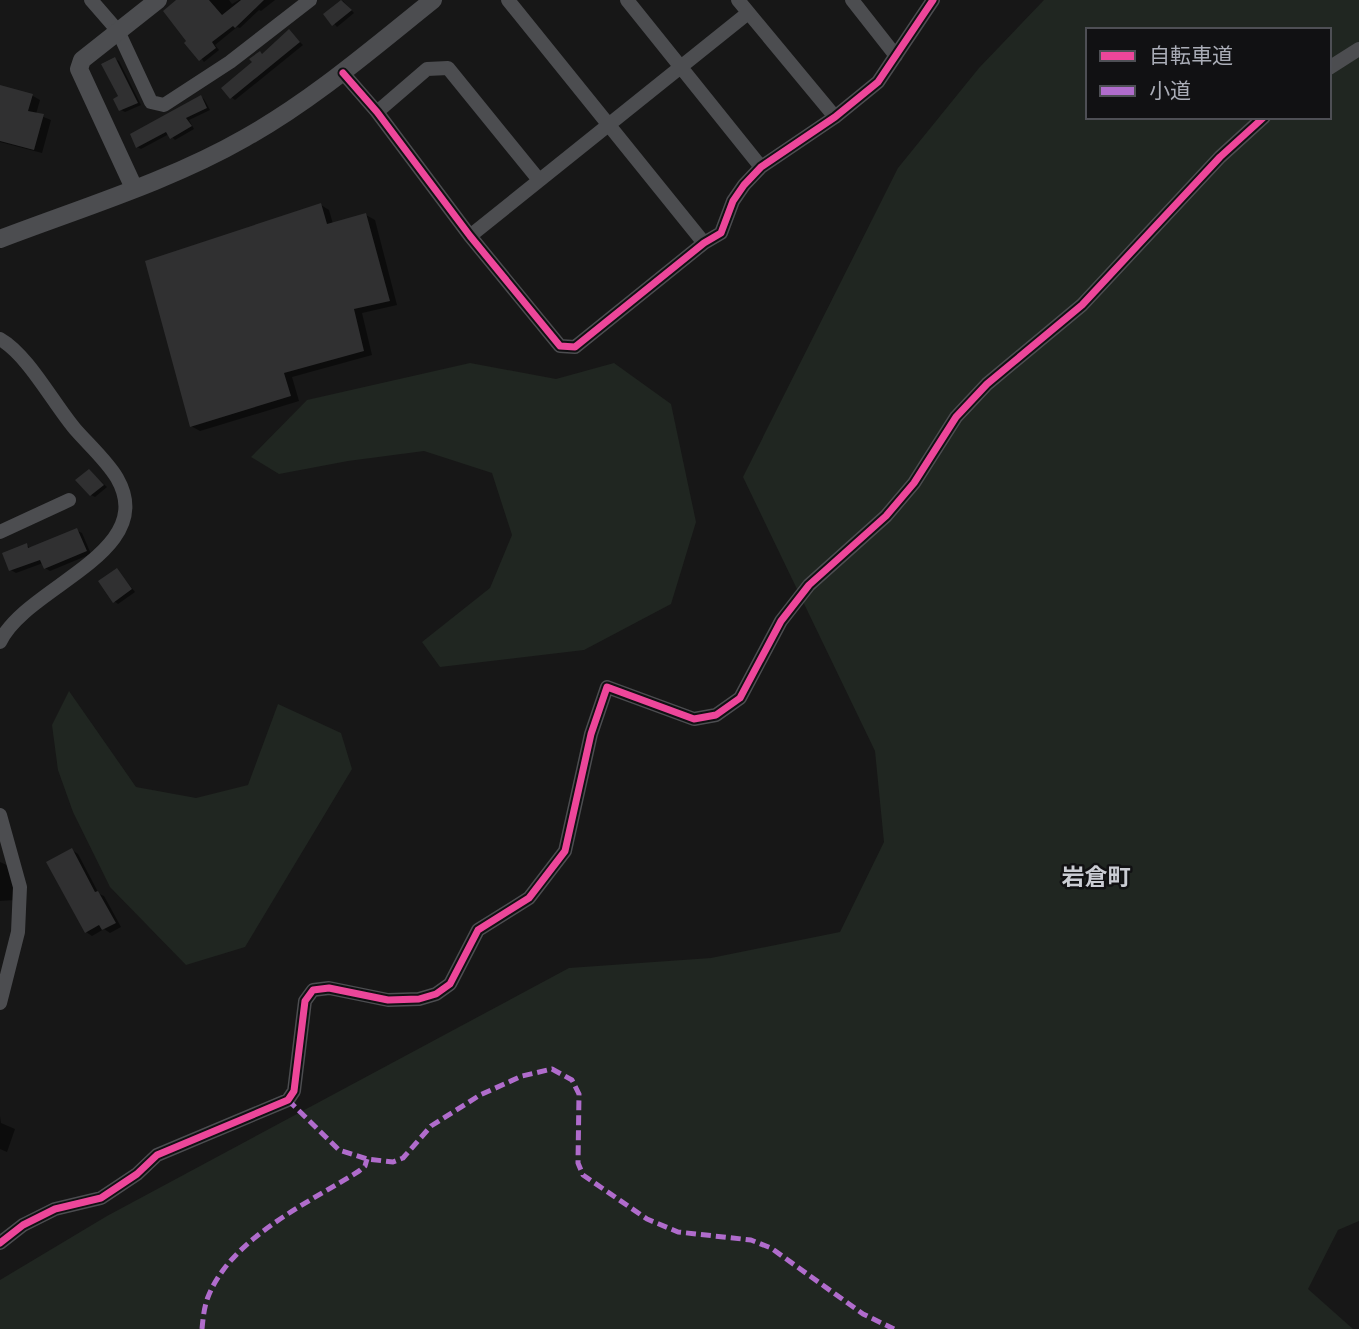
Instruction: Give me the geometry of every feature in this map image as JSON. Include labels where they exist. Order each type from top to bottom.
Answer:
[{"type":"street","points":[[91,0],[118,31],[151,103],[164,105],[230,62],[310,0]]},
{"type":"street","points":[[134,188],[79,69],[82,60],[158,0]]},
{"type":"street","points":[[0,239],[199,162],[246,138],[343,72],[433,0]]},
{"type":"street","points":[[508,0],[704,243]]},
{"type":"street","points":[[627,0],[761,167]]},
{"type":"street","points":[[738,0],[835,117]]},
{"type":"street","points":[[852,0],[896,56]]},
{"type":"street","points":[[343,72],[377,112],[470,236],[560,346],[575,346],[704,243],[721,233],[733,201],[761,167],[835,117],[878,82],[933,0]]},
{"type":"street","points":[[470,236],[748,13]]},
{"type":"street","points":[[1331,67],[1359,49]]},
{"type":"street","points":[[377,112],[427,69],[448,68],[539,180]]},
{"type":"street","points":[[0,1244],[23,1225],[55,1209],[101,1198],[137,1174],[157,1155],[288,1100],[294,1091],[305,1001],[313,990],[329,988],[388,1000],[419,999],[436,994],[450,984],[478,930],[529,898],[565,851],[591,734],[607,687],[694,719],[716,715],[740,698],[781,621],[809,585],[886,516],[914,483],[956,417],[987,384],[1082,305],[1220,158],[1262,119]]},
{"type":"street","points":[[0,339],[13,347],[60,411],[117,477],[124,495],[124,521],[114,540],[95,561],[39,598],[15,619],[0,642]]},
{"type":"street","points":[[0,532],[69,500]]},
{"type":"street","points":[[0,816],[20,887],[19,932],[0,1003]]},
{"type":"shaded area","points":[[1044,0],[1359,0],[1359,1221],[1338,1230],[1308,1289],[1353,1329],[0,1329],[0,1280],[107,1216],[569,968],[711,958],[840,932],[884,842],[875,751],[743,477],[898,168],[979,68]]},
{"type":"shaded area","points":[[470,363],[556,379],[614,363],[671,404],[696,522],[671,604],[584,650],[440,667],[422,642],[490,588],[512,535],[492,473],[424,451],[279,474],[251,457],[307,400]]},
{"type":"shaded area","points":[[69,691],[136,787],[196,798],[248,785],[278,704],[341,733],[352,769],[245,947],[186,965],[110,887],[73,812],[58,770],[52,725]]},
{"type":"building","points":[[176,0],[209,0],[222,15],[241,0],[264,0],[235,28],[233,26],[212,42],[216,48],[199,61],[163,11]]},
{"type":"building","points":[[341,0],[352,10],[332,26],[323,14]]},
{"type":"building","points":[[289,29],[300,42],[230,99],[221,88],[252,62],[249,59],[260,51],[262,54]]},
{"type":"building","points":[[115,57],[138,103],[119,111],[113,99],[118,96],[101,64]]},
{"type":"building","points":[[0,85],[33,94],[28,111],[44,114],[34,150],[0,141]]},
{"type":"building","points":[[201,95],[207,108],[186,118],[192,126],[170,139],[166,132],[136,148],[130,134]]},
{"type":"building","points":[[321,203],[327,224],[366,213],[390,301],[354,309],[364,351],[284,373],[291,396],[190,427],[145,261]]},
{"type":"building","points":[[89,469],[104,485],[90,496],[75,480]]},
{"type":"building","points":[[77,528],[87,551],[44,569],[40,560],[9,571],[2,553],[27,543],[28,548]]},
{"type":"building","points":[[117,568],[132,589],[113,603],[98,581]]},
{"type":"building","points":[[72,848],[95,892],[98,891],[116,923],[102,930],[99,925],[85,933],[46,862]]},
{"type":"marked path","points":[[288,1100],[339,1150],[367,1159],[393,1162],[403,1158],[431,1126],[480,1095],[522,1076],[552,1069],[572,1080],[579,1094],[578,1163],[583,1175],[647,1219],[678,1232],[751,1240],[771,1248],[863,1314],[894,1329]]},
{"type":"marked path","points":[[202,1329],[208,1297],[219,1276],[234,1257],[273,1224],[359,1171],[365,1166],[367,1159]]},
{"type":"cycle path","points":[[343,73],[377,112],[470,236],[560,346],[575,347],[704,243],[721,233],[733,201],[761,167],[835,117],[878,82],[933,0]]},
{"type":"cycle path","points":[[0,1243],[23,1225],[55,1209],[101,1198],[137,1174],[157,1155],[288,1100],[294,1091],[305,1001],[313,990],[329,988],[388,1000],[419,999],[436,994],[450,984],[478,930],[529,898],[565,851],[591,734],[607,687],[694,719],[716,715],[740,698],[781,621],[809,585],[886,516],[914,483],[956,417],[987,384],[1082,305],[1220,157],[1262,119]]},
{"type":"district","name":"岩倉町","points":[[1096,876]]}]
